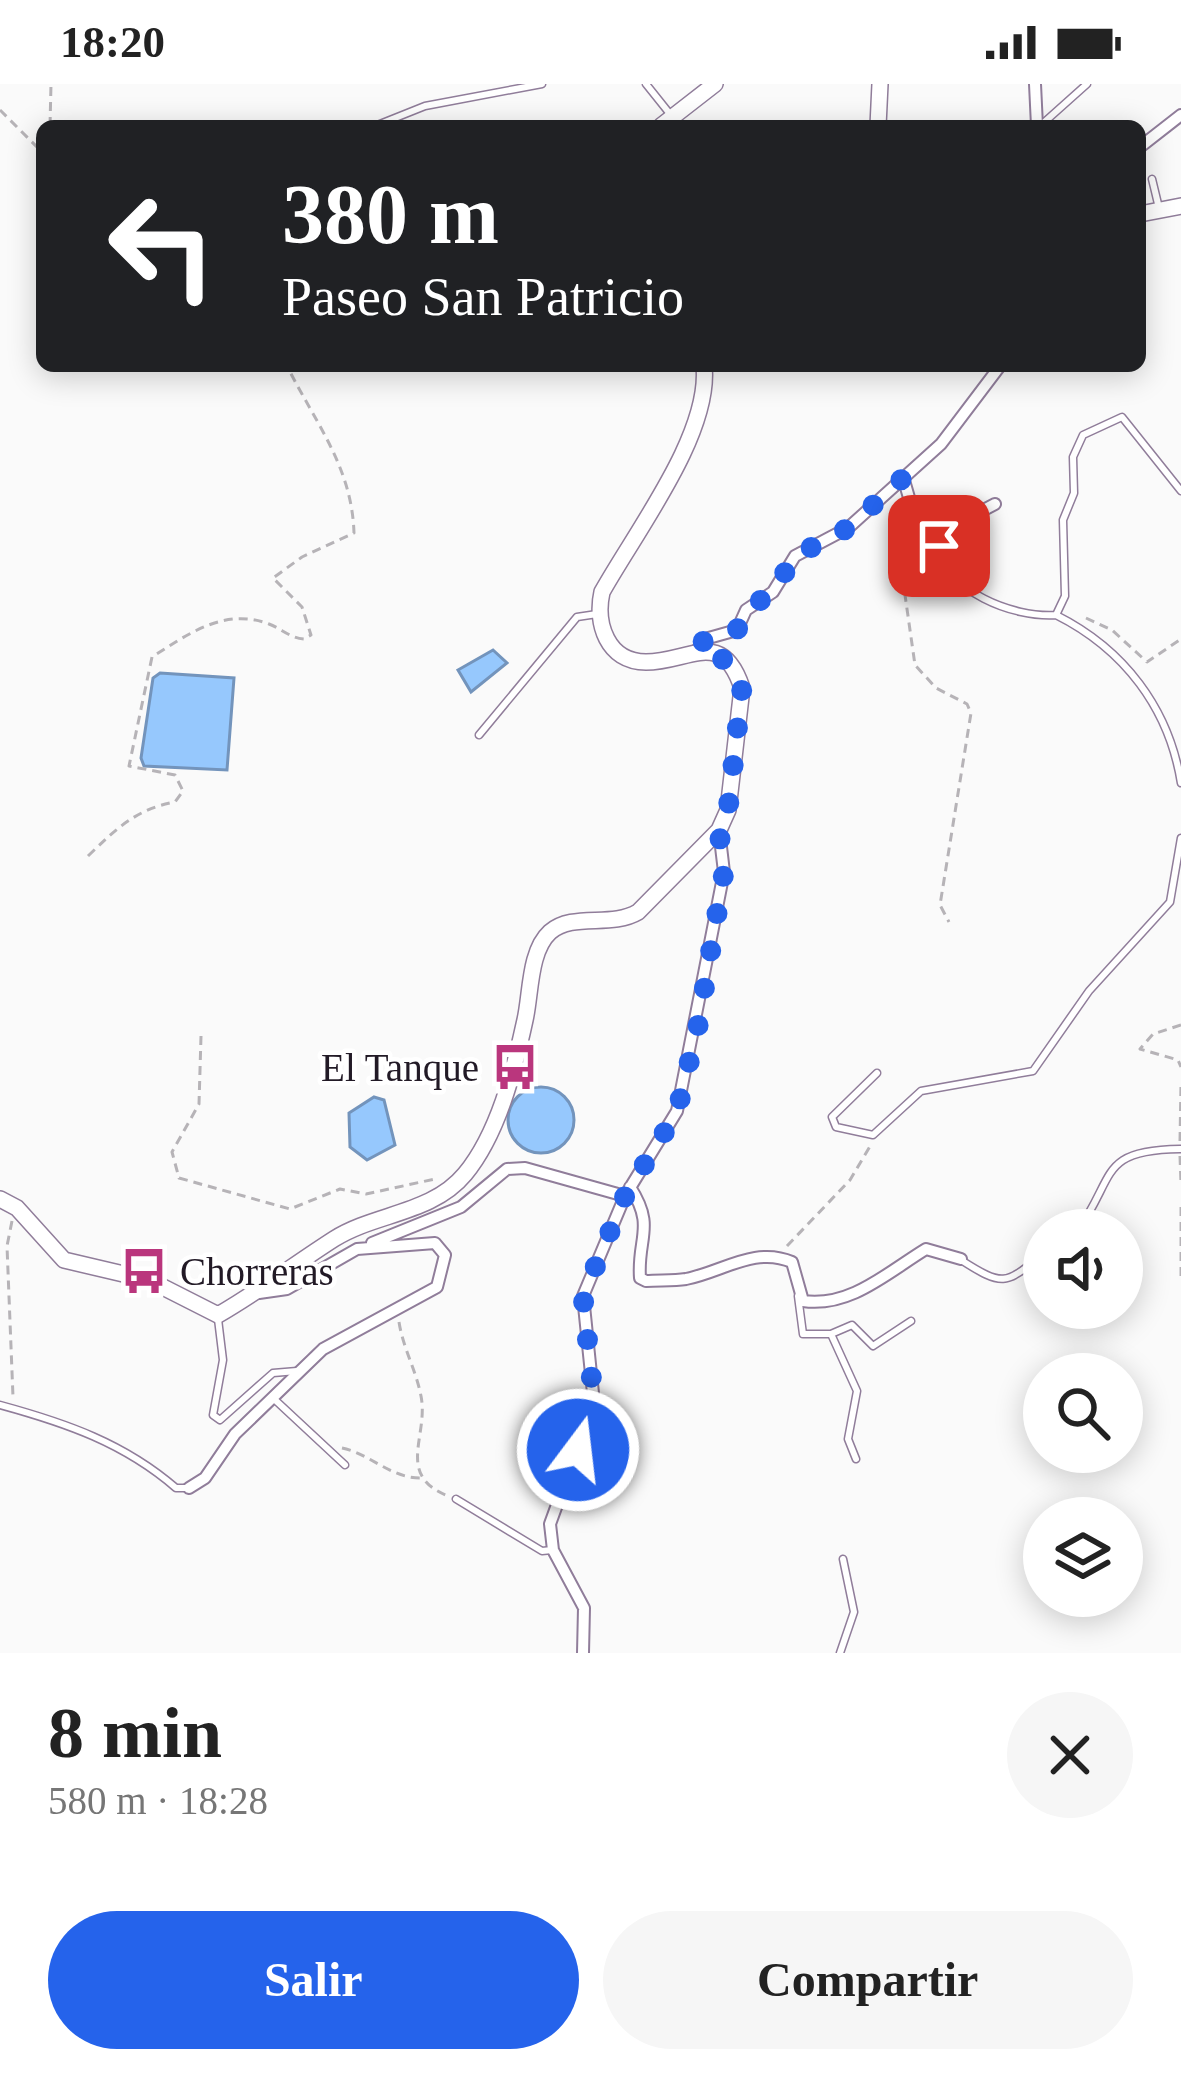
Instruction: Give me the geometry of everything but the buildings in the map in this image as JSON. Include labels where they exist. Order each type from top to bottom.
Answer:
[{"type":"street","points":[[666,120],[715,84]]},
{"type":"street","points":[[878,120],[880,84]]},
{"type":"street","points":[[1035,84],[1038,120]]},
{"type":"street","points":[[1146,141],[1181,115]]},
{"type":"street","points":[[1146,213],[1181,206]]},
{"type":"street","points":[[0,1199],[17,1208],[64,1260],[149,1280],[218,1315],[336,1237],[448,1192],[467,1172],[489,1132],[526,1020],[536,956],[549,933],[570,923],[622,922],[719,830],[728,810],[742,688],[736,669],[721,655],[697,650],[646,662],[625,657],[610,645],[597,614],[602,592],[698,426],[706,392],[704,372]]},
{"type":"street","points":[[697,650],[705,639],[737,630],[746,610],[773,592],[795,556],[848,528],[941,444],[995,372]]},
{"type":"street","points":[[904,477],[921,538],[939,546],[953,526],[995,504]]},
{"type":"street","points":[[583,1653],[584,1608],[553,1550],[554,1510],[594,1403],[583,1296],[628,1191],[677,1112],[724,872],[719,830]]},
{"type":"street","points":[[255,1294],[286,1289],[358,1249],[461,1207],[506,1169],[525,1168],[628,1191],[647,1221],[640,1279],[687,1279],[732,1262],[777,1256],[792,1262],[802,1301],[823,1304],[891,1275],[926,1250],[961,1259]]},
{"type":"street","points":[[189,1488],[205,1478],[235,1434],[323,1348],[436,1287],[445,1255],[435,1243],[358,1249]]},
{"type":"lane","points":[[646,84],[666,120]]},
{"type":"lane","points":[[1045,120],[1088,84]]},
{"type":"lane","points":[[390,120],[425,106],[536,85]]},
{"type":"lane","points":[[1152,179],[1160,211]]},
{"type":"lane","points":[[1056,615],[1065,596],[1063,520],[1074,493],[1083,435],[1122,417],[1181,491]]},
{"type":"lane","points":[[939,546],[941,564],[957,584],[1022,612],[1056,615],[1084,629],[1131,668],[1172,734],[1181,783]]},
{"type":"lane","points":[[478,735],[577,617],[597,614]]},
{"type":"lane","points":[[877,1072],[832,1117],[836,1127],[873,1135],[921,1091],[1033,1072],[1089,991],[1170,902],[1181,838]]},
{"type":"lane","points":[[1089,1209],[1110,1169],[1144,1150],[1180,1149]]},
{"type":"lane","points":[[961,1259],[1000,1281],[1016,1279],[1023,1272]]},
{"type":"lane","points":[[797,1293],[803,1334],[831,1334],[852,1325],[873,1346],[911,1321]]},
{"type":"lane","points":[[218,1315],[223,1360],[213,1415],[220,1420],[274,1373],[284,1368],[300,1372]]},
{"type":"lane","points":[[831,1334],[857,1391],[848,1439],[856,1459]]},
{"type":"lane","points":[[274,1398],[345,1465]]},
{"type":"lane","points":[[0,1405],[95,1435],[146,1462],[176,1488],[189,1488]]},
{"type":"lane","points":[[456,1499],[542,1552],[553,1550]]},
{"type":"lane","points":[[840,1653],[854,1612],[843,1558]]},
{"type":"path","points":[[50,120],[51,84]]},
{"type":"path","points":[[0,110],[36,146]]},
{"type":"path","points":[[88,856],[123,822],[147,807],[176,802],[183,791],[175,776],[129,766],[152,657],[194,630],[230,617],[253,618],[304,639],[311,635],[310,621],[273,578],[302,556],[354,533],[344,473],[289,372]]},
{"type":"path","points":[[921,538],[902,574],[914,665],[936,688],[967,704],[971,713],[940,905],[949,922]]},
{"type":"path","points":[[1086,618],[1112,630],[1147,662],[1181,639]]},
{"type":"path","points":[[1181,1025],[1153,1034],[1140,1049],[1178,1060],[1181,1067]]},
{"type":"path","points":[[201,1036],[200,1104],[172,1152],[179,1178],[290,1209],[340,1189],[366,1194],[446,1173]]},
{"type":"path","points":[[1181,1083],[1181,1184]]},
{"type":"path","points":[[777,1256],[850,1180],[873,1135]]},
{"type":"path","points":[[1181,1207],[1181,1281]]},
{"type":"path","points":[[13,1409],[7,1246],[17,1208]]},
{"type":"path","points":[[397,1308],[404,1353],[421,1393],[414,1456],[422,1478]]},
{"type":"path","points":[[325,1446],[349,1448],[382,1462],[394,1474],[422,1478],[456,1499]]},
{"type":"water","points":[[493,650],[507,663],[471,692],[458,670]]},
{"type":"water","points":[[160,673],[234,678],[227,770],[144,766],[141,758],[153,678]]},
{"type":"water","points":[[541,1087],[564,1097],[574,1120],[564,1143],[541,1153],[518,1143],[508,1120],[518,1097]]},
{"type":"water","points":[[374,1097],[384,1100],[395,1145],[367,1160],[350,1147],[349,1113]]},
{"type":"place","name":"El Tanque","points":[[515,1067]]},
{"type":"place","name":"Chorreras","points":[[144,1271]]},
{"type":"route","points":[[578,1450],[594,1403],[583,1296],[625,1196],[677,1112],[698,1026],[724,872],[719,830],[728,810],[742,688],[736,669],[721,655],[697,650],[705,639],[737,630],[746,610],[773,592],[795,556],[848,528],[904,477],[921,538],[939,546]]}]
